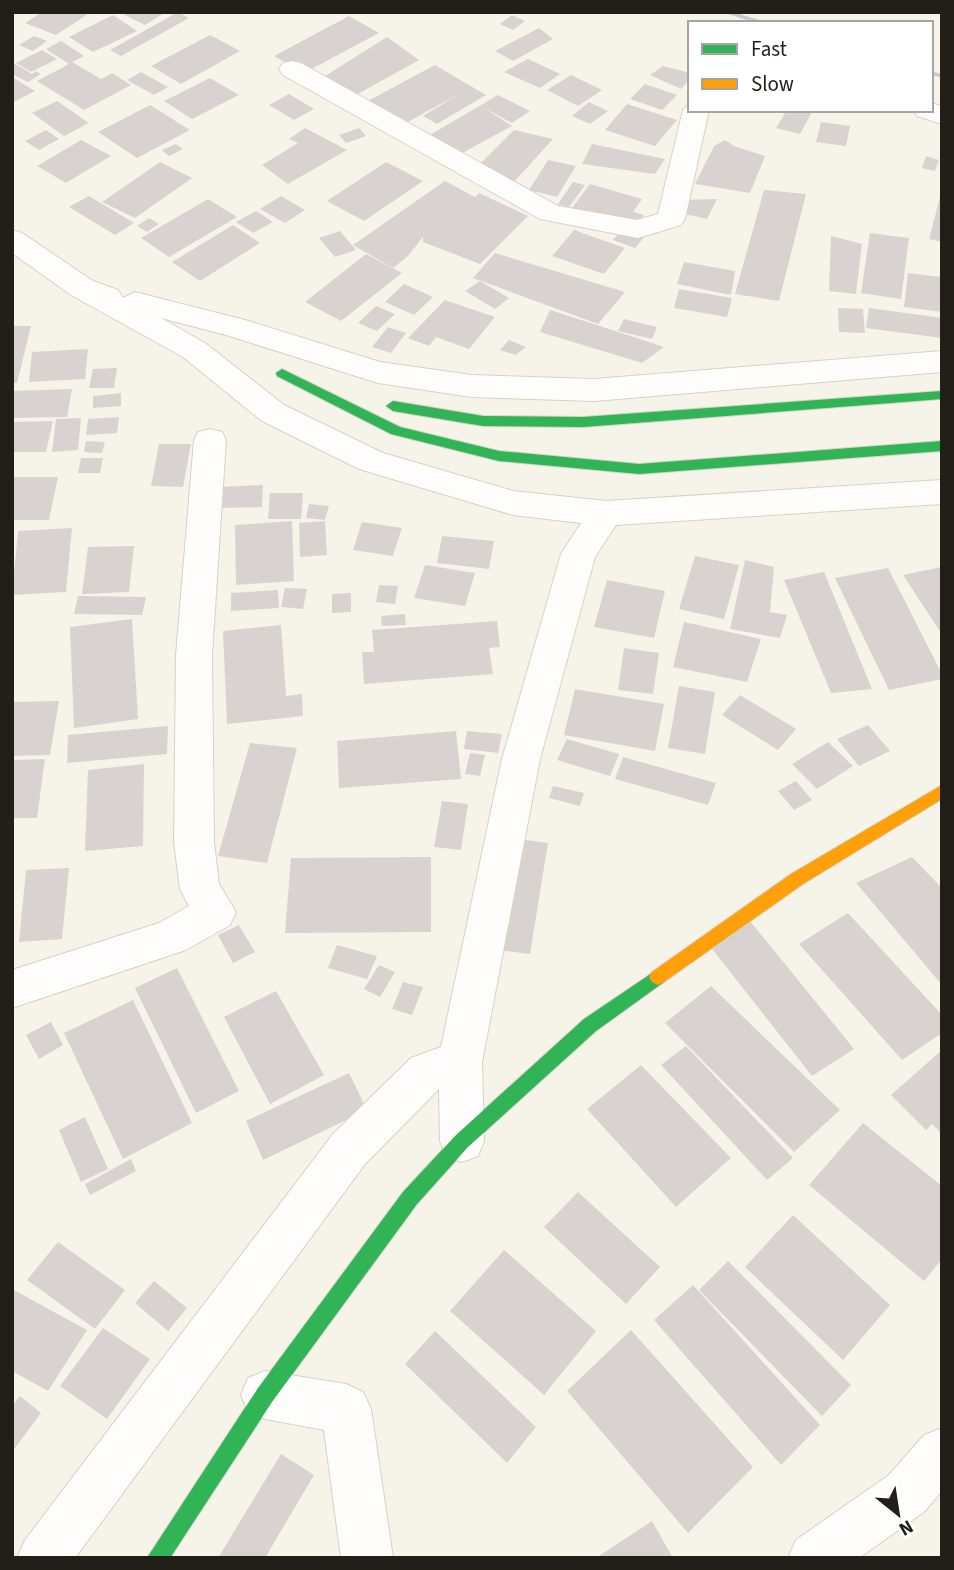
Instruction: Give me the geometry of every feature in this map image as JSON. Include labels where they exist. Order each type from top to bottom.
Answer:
[{"type":"main road","points":[[282,373],[402,408],[483,421],[583,422],[942,395]]},
{"type":"main road","points":[[282,373],[396,431],[499,456],[639,469],[942,446]]},
{"type":"main road","points":[[157,1558],[265,1395],[410,1198],[462,1141],[590,1025],[797,879],[942,791]]},
{"type":"street","points":[[292,69],[550,213],[638,229],[671,219],[696,112]]},
{"type":"street","points":[[12,239],[82,288],[194,350],[273,413],[371,461],[513,503],[606,513],[942,492]]},
{"type":"street","points":[[82,288],[234,327],[378,372],[472,386],[594,390],[942,361]]},
{"type":"street","points":[[82,288],[155,313],[282,373]]},
{"type":"street","points":[[12,989],[171,937],[216,912],[200,889],[194,842],[194,655],[210,440]]},
{"type":"street","points":[[462,1141],[460,1062],[521,759],[578,554],[606,513]]},
{"type":"street","points":[[43,1558],[349,1149],[426,1072],[460,1062]]},
{"type":"street","points":[[265,1395],[346,1409],[368,1558]]},
{"type":"street","points":[[814,1558],[907,1493],[942,1453]]},
{"type":"building","points":[[42,12],[91,12],[56,35],[25,23]]},
{"type":"building","points":[[119,12],[166,12],[145,25]]},
{"type":"building","points":[[178,12],[189,18],[121,56],[110,50]]},
{"type":"building","points":[[113,15],[137,31],[93,52],[69,37]]},
{"type":"building","points":[[512,15],[525,21],[513,30],[500,24]]},
{"type":"building","points":[[349,16],[379,33],[304,73],[274,56]]},
{"type":"building","points":[[539,28],[553,39],[513,61],[495,51]]},
{"type":"building","points":[[210,35],[240,51],[181,84],[151,66]]},
{"type":"building","points":[[34,36],[47,41],[33,51],[19,45]]},
{"type":"building","points":[[387,37],[419,60],[356,95],[322,78]]},
{"type":"building","points":[[61,41],[84,56],[72,62],[101,79],[112,73],[131,85],[84,110],[37,81],[69,64],[46,49]]},
{"type":"building","points":[[42,50],[57,59],[31,72],[16,63]]},
{"type":"building","points":[[528,59],[560,74],[540,88],[504,72]]},
{"type":"building","points":[[12,62],[32,74],[36,71],[41,74],[28,82],[12,74]]},
{"type":"building","points":[[435,65],[486,95],[437,124],[423,116],[459,94],[402,125],[366,102]]},
{"type":"building","points":[[663,66],[688,72],[688,81],[681,89],[650,75]]},
{"type":"building","points":[[141,72],[168,87],[154,95],[127,80]]},
{"type":"building","points":[[571,75],[602,90],[578,106],[547,90]]},
{"type":"building","points":[[12,77],[35,91],[12,103]]},
{"type":"building","points":[[210,78],[239,95],[192,119],[164,101]]},
{"type":"building","points":[[645,84],[677,95],[662,110],[630,99]]},
{"type":"building","points":[[289,94],[314,109],[294,120],[269,105]]},
{"type":"building","points":[[498,95],[530,111],[512,123],[484,108],[512,126],[453,158],[423,139]]},
{"type":"building","points":[[57,101],[89,123],[64,136],[32,113]]},
{"type":"building","points":[[589,102],[608,111],[590,124],[572,116]]},
{"type":"building","points":[[627,104],[677,120],[655,146],[605,130]]},
{"type":"building","points":[[150,105],[190,130],[137,158],[98,132]]},
{"type":"building","points":[[786,112],[812,112],[800,134],[776,128]]},
{"type":"building","points":[[821,122],[850,126],[846,146],[816,142]]},
{"type":"building","points":[[305,128],[347,150],[288,184],[262,165],[298,143],[289,139]]},
{"type":"building","points":[[359,128],[366,136],[346,143],[339,135]]},
{"type":"building","points":[[46,130],[59,139],[39,150],[25,141]]},
{"type":"building","points":[[514,130],[553,139],[514,182],[474,170]]},
{"type":"building","points":[[81,140],[111,156],[66,183],[37,166]]},
{"type":"building","points":[[725,140],[734,146],[765,156],[750,193],[695,184],[714,146]]},
{"type":"building","points":[[176,144],[183,149],[169,156],[162,150]]},
{"type":"building","points":[[592,144],[665,159],[655,174],[582,164]]},
{"type":"building","points":[[926,156],[939,160],[935,171],[922,168]]},
{"type":"building","points":[[548,160],[576,166],[557,197],[529,190]]},
{"type":"building","points":[[160,162],[192,178],[135,218],[102,202]]},
{"type":"building","points":[[386,162],[423,181],[364,221],[327,201]]},
{"type":"building","points":[[445,181],[475,197],[479,193],[528,216],[480,264],[423,242],[423,237],[408,256],[393,268],[353,245]]},
{"type":"building","points":[[573,182],[585,185],[569,207],[558,204]]},
{"type":"building","points":[[590,184],[642,199],[633,212],[644,215],[635,227],[572,208]]},
{"type":"building","points":[[764,190],[806,194],[779,301],[735,294]]},
{"type":"building","points":[[942,194],[942,242],[929,239]]},
{"type":"building","points":[[89,196],[134,223],[115,235],[69,207]]},
{"type":"building","points":[[281,196],[305,210],[285,223],[260,209]]},
{"type":"building","points":[[208,199],[237,217],[169,257],[141,238]]},
{"type":"building","points":[[717,199],[707,219],[680,213],[680,200]]},
{"type":"building","points":[[256,211],[273,222],[253,233],[236,222]]},
{"type":"building","points":[[149,218],[159,224],[147,232],[137,226]]},
{"type":"building","points":[[233,225],[260,243],[200,281],[172,262]]},
{"type":"building","points":[[624,227],[646,235],[635,248],[613,240]]},
{"type":"building","points":[[574,230],[625,248],[604,274],[552,256]]},
{"type":"building","points":[[340,231],[356,250],[335,257],[319,238]]},
{"type":"building","points":[[870,233],[909,238],[901,299],[861,293]]},
{"type":"building","points":[[831,236],[862,244],[856,294],[829,291]]},
{"type":"building","points":[[495,253],[625,292],[598,324],[473,278]]},
{"type":"building","points":[[366,254],[402,273],[341,321],[305,302]]},
{"type":"building","points":[[684,262],[735,271],[731,295],[677,284]]},
{"type":"building","points":[[908,273],[942,277],[942,312],[904,307]]},
{"type":"building","points":[[480,281],[509,298],[495,309],[465,291]]},
{"type":"building","points":[[404,284],[433,297],[414,315],[385,302]]},
{"type":"building","points":[[679,289],[732,298],[727,317],[674,308]]},
{"type":"building","points":[[445,300],[495,317],[469,349],[436,337],[429,346],[408,338]]},
{"type":"building","points":[[376,306],[395,314],[377,331],[358,323]]},
{"type":"building","points":[[838,308],[863,309],[865,333],[839,332]]},
{"type":"building","points":[[869,308],[942,318],[942,338],[866,328]]},
{"type":"building","points":[[550,310],[664,347],[642,363],[540,332]]},
{"type":"building","points":[[624,319],[657,327],[652,339],[618,331]]},
{"type":"building","points":[[12,326],[31,326],[17,383],[12,383]]},
{"type":"building","points":[[388,327],[406,333],[391,353],[372,347]]},
{"type":"building","points":[[509,340],[526,347],[516,355],[500,350]]},
{"type":"building","points":[[88,349],[85,379],[29,382],[32,352]]},
{"type":"building","points":[[117,368],[114,388],[89,388],[93,369]]},
{"type":"building","points":[[72,389],[67,417],[12,418],[12,391]]},
{"type":"building","points":[[121,393],[121,406],[93,408],[93,396]]},
{"type":"building","points":[[119,417],[117,433],[86,435],[88,419]]},
{"type":"building","points":[[81,418],[78,450],[52,452],[56,419]]},
{"type":"building","points":[[53,421],[46,452],[12,452],[12,422]]},
{"type":"building","points":[[86,441],[105,442],[102,453],[84,452]]},
{"type":"building","points":[[159,444],[191,444],[183,487],[151,486]]},
{"type":"building","points":[[81,458],[103,458],[100,473],[78,473]]},
{"type":"building","points":[[12,477],[58,477],[49,520],[12,520]]},
{"type":"building","points":[[263,485],[262,507],[219,508],[220,487]]},
{"type":"building","points":[[270,493],[303,493],[301,519],[268,519]]},
{"type":"building","points":[[309,504],[329,506],[325,520],[306,518]]},
{"type":"building","points":[[292,521],[294,581],[236,585],[235,525]]},
{"type":"building","points":[[325,521],[327,555],[300,557],[299,523]]},
{"type":"building","points":[[362,522],[402,528],[393,556],[353,550]]},
{"type":"building","points":[[72,528],[66,592],[12,595],[18,531]]},
{"type":"building","points":[[442,536],[494,541],[489,569],[437,563]]},
{"type":"building","points":[[134,546],[129,592],[82,594],[88,547]]},
{"type":"building","points":[[695,556],[739,565],[724,619],[679,609]]},
{"type":"building","points":[[745,560],[774,567],[770,612],[787,615],[780,638],[730,629]]},
{"type":"building","points":[[425,565],[475,573],[465,606],[414,598]]},
{"type":"building","points":[[941,567],[942,629],[939,630],[903,575]]},
{"type":"building","points":[[888,568],[942,674],[942,679],[889,690],[835,578]]},
{"type":"building","points":[[824,572],[872,689],[831,693],[784,580]]},
{"type":"building","points":[[607,580],[665,591],[654,638],[594,627]]},
{"type":"building","points":[[379,585],[398,586],[395,604],[376,602]]},
{"type":"building","points":[[285,588],[307,589],[303,609],[281,607]]},
{"type":"building","points":[[278,590],[279,608],[231,611],[231,593]]},
{"type":"building","points":[[351,593],[351,612],[332,613],[332,594]]},
{"type":"building","points":[[78,596],[146,597],[142,615],[74,614]]},
{"type":"building","points":[[405,614],[406,625],[382,626],[381,616]]},
{"type":"building","points":[[132,619],[138,719],[74,728],[70,627]]},
{"type":"building","points":[[497,621],[500,647],[489,648],[493,674],[364,684],[362,652],[374,652],[372,630]]},
{"type":"building","points":[[684,622],[761,639],[747,682],[673,667]]},
{"type":"building","points":[[281,625],[286,696],[302,694],[303,716],[227,724],[223,631]]},
{"type":"building","points":[[624,648],[659,653],[653,694],[618,690]]},
{"type":"building","points":[[679,686],[715,692],[705,754],[668,748]]},
{"type":"building","points":[[575,689],[664,704],[655,751],[564,735]]},
{"type":"building","points":[[740,695],[796,729],[778,750],[722,715]]},
{"type":"building","points":[[59,701],[50,755],[12,756],[12,702]]},
{"type":"building","points":[[868,725],[890,751],[859,766],[837,739]]},
{"type":"building","points":[[168,726],[167,754],[67,763],[68,735]]},
{"type":"building","points":[[456,731],[461,779],[339,788],[337,741]]},
{"type":"building","points":[[467,731],[502,734],[498,753],[464,749]]},
{"type":"building","points":[[567,739],[619,754],[610,776],[557,760]]},
{"type":"building","points":[[828,742],[853,766],[817,789],[792,764]]},
{"type":"building","points":[[250,743],[297,748],[267,863],[218,856]]},
{"type":"building","points":[[470,753],[485,755],[480,776],[465,774]]},
{"type":"building","points":[[623,757],[716,783],[708,805],[615,779]]},
{"type":"building","points":[[45,759],[37,818],[12,818],[12,760]]},
{"type":"building","points":[[144,764],[143,846],[85,851],[88,770]]},
{"type":"building","points":[[796,781],[812,800],[794,810],[778,791]]},
{"type":"building","points":[[553,786],[584,793],[580,806],[549,798]]},
{"type":"building","points":[[442,801],[468,804],[461,850],[434,847]]},
{"type":"building","points":[[518,839],[548,843],[530,954],[499,950]]},
{"type":"building","points":[[431,857],[431,932],[285,933],[291,858]]},
{"type":"building","points":[[912,857],[942,888],[942,985],[856,883]]},
{"type":"building","points":[[69,868],[62,939],[19,942],[26,870]]},
{"type":"building","points":[[848,913],[942,1015],[942,1033],[902,1060],[799,944]]},
{"type":"building","points":[[750,921],[854,1049],[812,1076],[709,945]]},
{"type":"building","points":[[239,925],[255,952],[233,963],[218,935]]},
{"type":"building","points":[[337,945],[377,956],[367,979],[328,968]]},
{"type":"building","points":[[379,965],[395,972],[380,997],[364,989]]},
{"type":"building","points":[[177,968],[239,1091],[196,1113],[135,988]]},
{"type":"building","points":[[403,982],[423,987],[412,1015],[392,1009]]},
{"type":"building","points":[[711,986],[840,1110],[794,1152],[665,1023]]},
{"type":"building","points":[[276,991],[324,1075],[270,1104],[224,1017]]},
{"type":"building","points":[[133,1000],[192,1123],[123,1159],[64,1033]]},
{"type":"building","points":[[51,1022],[63,1045],[39,1059],[26,1035]]},
{"type":"building","points":[[686,1046],[793,1158],[767,1180],[661,1065]]},
{"type":"building","points":[[942,1050],[942,1134],[932,1124],[926,1130],[891,1095]]},
{"type":"building","points":[[641,1065],[731,1158],[676,1207],[587,1109]]},
{"type":"building","points":[[349,1073],[367,1110],[263,1160],[246,1121]]},
{"type":"building","points":[[85,1117],[108,1169],[81,1182],[59,1130]]},
{"type":"building","points":[[863,1123],[942,1186],[942,1259],[924,1281],[809,1185]]},
{"type":"building","points":[[131,1159],[136,1171],[90,1195],[85,1184]]},
{"type":"building","points":[[578,1192],[660,1267],[626,1304],[544,1227]]},
{"type":"building","points":[[793,1215],[890,1305],[843,1360],[745,1267]]},
{"type":"building","points":[[58,1242],[125,1290],[95,1329],[27,1280]]},
{"type":"building","points":[[504,1250],[596,1331],[544,1395],[450,1311]]},
{"type":"building","points":[[728,1261],[851,1385],[822,1416],[699,1290]]},
{"type":"building","points":[[154,1281],[187,1308],[168,1331],[135,1303]]},
{"type":"building","points":[[693,1285],[820,1425],[781,1465],[654,1320]]},
{"type":"building","points":[[12,1289],[87,1330],[48,1391],[12,1371]]},
{"type":"building","points":[[103,1328],[150,1359],[107,1419],[60,1386]]},
{"type":"building","points":[[631,1330],[753,1467],[688,1533],[567,1391]]},
{"type":"building","points":[[435,1331],[536,1427],[507,1463],[405,1364]]},
{"type":"building","points":[[20,1396],[41,1413],[15,1448],[12,1446],[12,1406]]},
{"type":"building","points":[[281,1454],[314,1475],[265,1558],[218,1558]]},
{"type":"building","points":[[652,1521],[673,1558],[596,1558]]},
{"type":"railway","points":[[727,12],[756,21]]},
{"type":"railway","points":[[933,74],[942,76]]},
{"type":"traffic: fast","points":[[282,373],[396,431],[499,456],[639,469],[942,446]]},
{"type":"traffic: fast","points":[[393,406],[483,421],[583,422],[942,395]]},
{"type":"traffic: fast","points":[[157,1558],[265,1395],[410,1198],[462,1141],[590,1025],[658,977]]},
{"type":"traffic: slow","points":[[658,977],[797,879],[942,791]]}]
